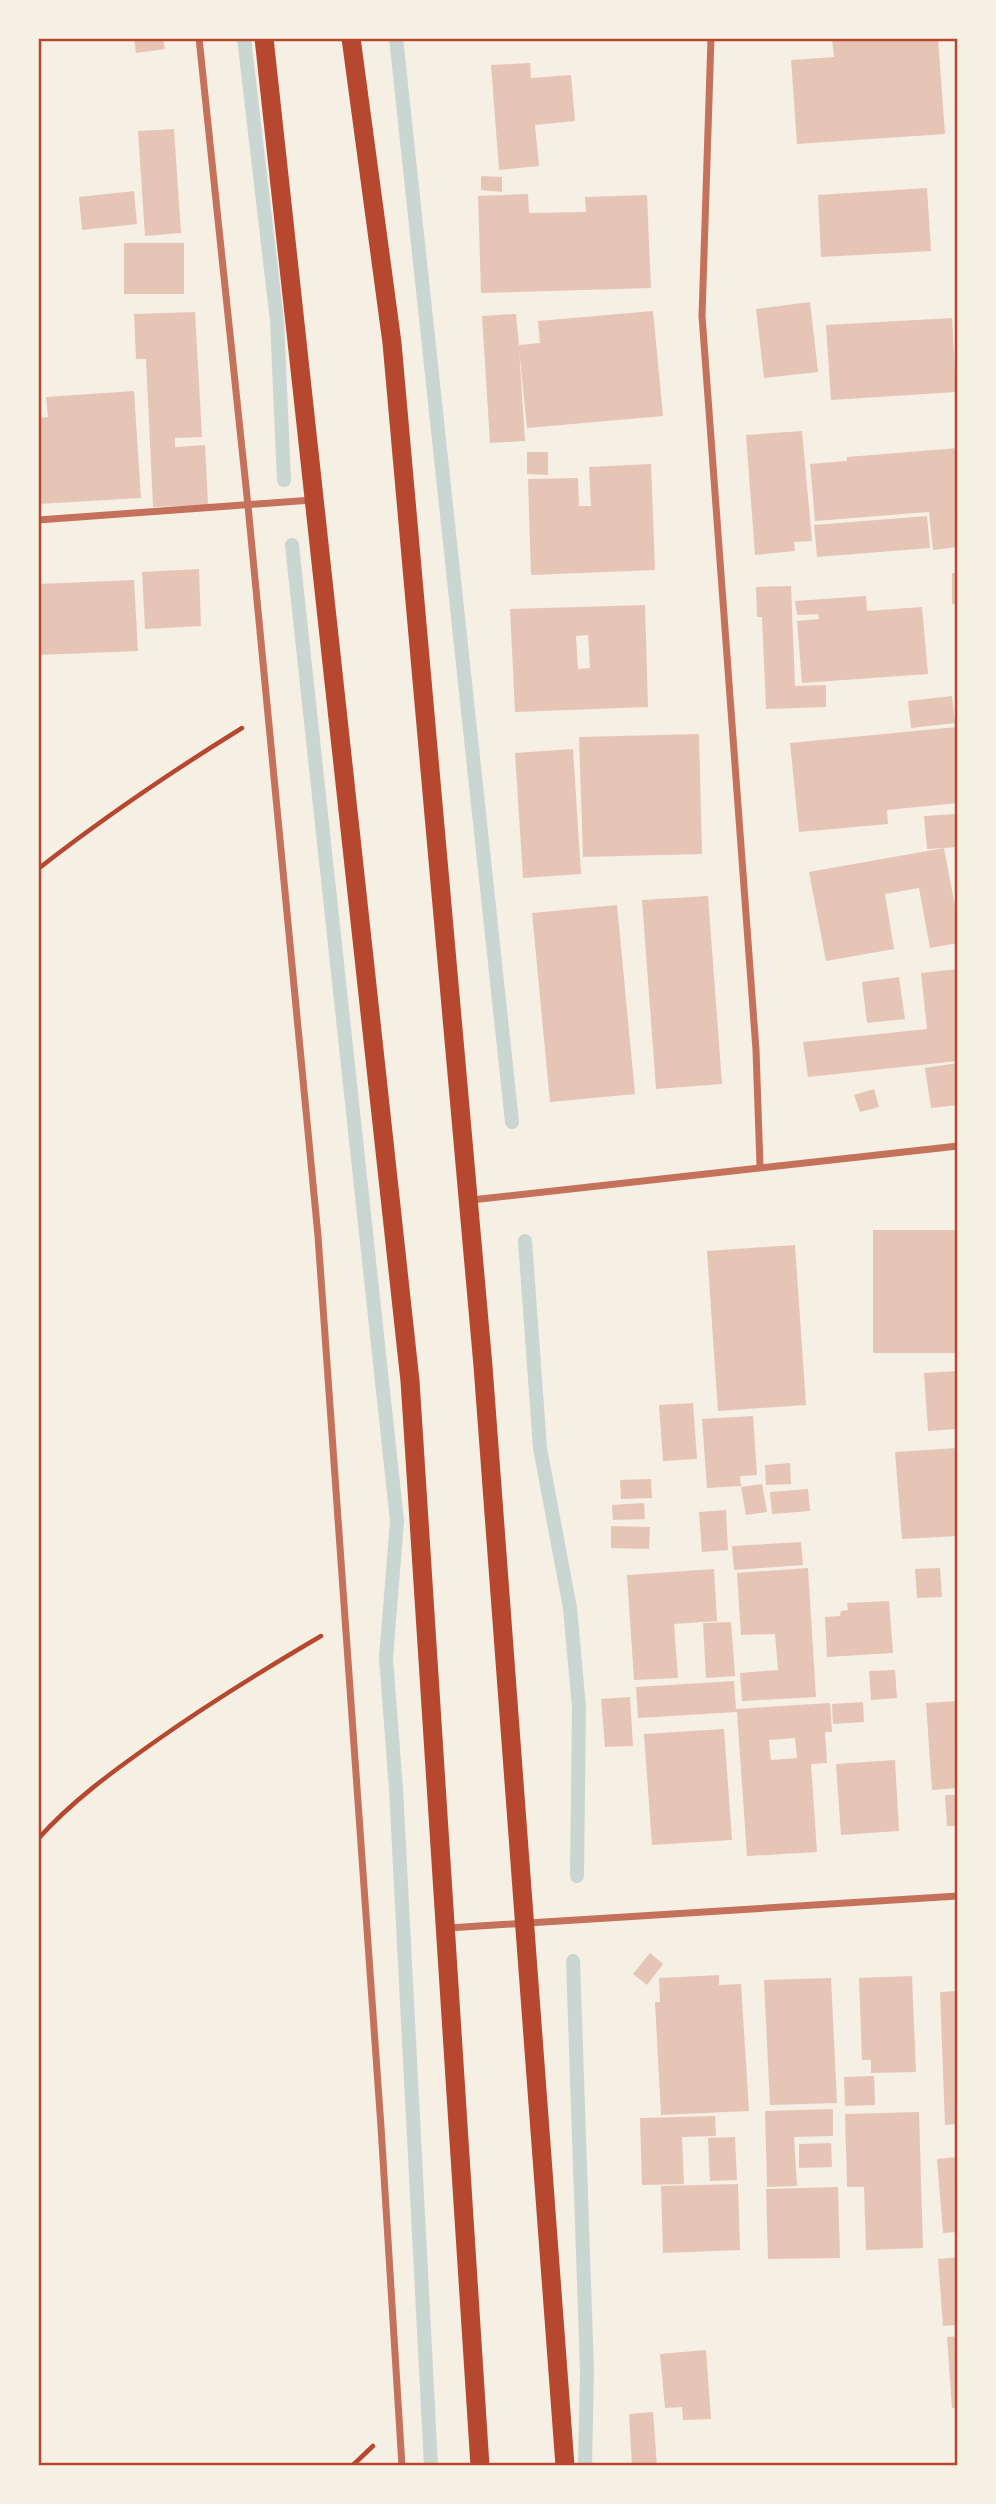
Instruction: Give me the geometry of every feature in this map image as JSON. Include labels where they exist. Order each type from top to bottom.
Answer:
[{"type":"highway","points":[[264,38],[312,500],[410,1381],[480,2466]]},
{"type":"highway","points":[[351,38],[392,343],[468,1200],[526,1923],[565,2466]]},
{"type":"street","points":[[199,38],[248,506],[318,1236],[402,2466]]},
{"type":"street","points":[[711,38],[702,316],[756,1050],[760,1166]]},
{"type":"street","points":[[38,520],[312,500]]},
{"type":"street","points":[[468,1200],[957,1146]]},
{"type":"street","points":[[446,1928],[957,1896]]},
{"type":"path","points":[[38,869],[151,786],[268,712]]},
{"type":"path","points":[[38,1839],[101,1779],[216,1698],[346,1621]]},
{"type":"building","points":[[134,38],[163,38],[165,49],[136,53]]},
{"type":"building","points":[[832,38],[938,38],[945,134],[797,144],[791,60],[834,57]]},
{"type":"building","points":[[530,63],[531,78],[571,75],[575,121],[535,125],[539,166],[499,170],[491,65]]},
{"type":"building","points":[[174,129],[181,233],[145,236],[138,131]]},
{"type":"building","points":[[481,176],[502,177],[502,192],[481,190]]},
{"type":"building","points":[[927,188],[931,251],[821,257],[818,195]]},
{"type":"building","points":[[134,191],[137,224],[82,230],[79,197]]},
{"type":"building","points":[[528,194],[529,213],[586,212],[585,197],[647,195],[651,288],[481,293],[478,196]]},
{"type":"building","points":[[124,243],[184,243],[184,294],[124,294]]},
{"type":"building","points":[[810,302],[818,372],[764,378],[756,309]]},
{"type":"building","points":[[653,311],[663,416],[527,428],[519,349],[525,441],[490,443],[482,316],[516,314],[519,345],[540,343],[538,321]]},
{"type":"building","points":[[195,312],[202,437],[175,438],[175,447],[205,445],[208,505],[153,507],[146,359],[136,359],[134,314]]},
{"type":"building","points":[[952,318],[956,392],[831,400],[826,325]]},
{"type":"building","points":[[134,391],[141,498],[38,504],[38,418],[48,417],[46,397]]},
{"type":"building","points":[[802,431],[812,541],[794,542],[795,551],[755,555],[746,435]]},
{"type":"building","points":[[958,448],[958,547],[933,550],[929,512],[815,521],[810,464],[847,461],[847,457]]},
{"type":"building","points":[[527,452],[548,452],[548,475],[527,474]]},
{"type":"building","points":[[651,464],[655,570],[531,575],[528,479],[578,478],[579,506],[591,506],[589,467]]},
{"type":"building","points":[[927,516],[930,548],[817,557],[814,525]]},
{"type":"building","points":[[199,569],[201,626],[145,629],[142,572]]},
{"type":"building","points":[[952,573],[958,573],[958,603],[952,604]]},
{"type":"building","points":[[134,580],[138,651],[38,655],[38,584]]},
{"type":"building","points":[[791,586],[795,686],[826,685],[826,707],[766,709],[762,617],[757,617],[756,587]]},
{"type":"building","points":[[866,596],[867,611],[922,607],[928,674],[802,683],[797,621],[819,619],[818,614],[797,615],[795,601]]},
{"type":"building","points":[[645,605],[648,707],[515,712],[510,609]],"holes":[[[588,635],[590,668],[578,669],[576,636]]]},
{"type":"building","points":[[952,696],[955,723],[911,728],[908,701]]},
{"type":"building","points":[[957,727],[958,803],[887,810],[888,824],[799,832],[790,743]]},
{"type":"building","points":[[699,734],[702,854],[583,857],[579,737]]},
{"type":"building","points":[[573,749],[581,874],[523,878],[515,753]]},
{"type":"building","points":[[958,814],[958,847],[927,849],[924,816]]},
{"type":"building","points":[[944,848],[958,922],[958,943],[930,948],[919,888],[885,894],[894,949],[826,961],[809,872]]},
{"type":"building","points":[[708,896],[722,1084],[656,1089],[642,900]]},
{"type":"building","points":[[617,905],[635,1094],[550,1102],[532,913]]},
{"type":"building","points":[[958,969],[958,1061],[808,1077],[803,1042],[927,1029],[921,973]]},
{"type":"building","points":[[899,977],[905,1019],[867,1023],[862,982]]},
{"type":"building","points":[[958,1063],[958,1105],[931,1108],[925,1068]]},
{"type":"building","points":[[874,1089],[879,1107],[860,1112],[854,1095]]},
{"type":"building","points":[[873,1230],[958,1230],[958,1353],[873,1353]]},
{"type":"building","points":[[795,1245],[806,1405],[718,1411],[707,1251]]},
{"type":"building","points":[[958,1371],[958,1429],[928,1431],[924,1373]]},
{"type":"building","points":[[693,1403],[697,1459],[663,1461],[659,1405]]},
{"type":"building","points":[[753,1416],[757,1475],[740,1476],[741,1486],[707,1488],[702,1419]]},
{"type":"building","points":[[958,1448],[958,1536],[902,1539],[895,1452]]},
{"type":"building","points":[[790,1463],[791,1484],[766,1485],[765,1465]]},
{"type":"building","points":[[651,1479],[652,1498],[621,1499],[620,1480]]},
{"type":"building","points":[[762,1484],[767,1512],[746,1515],[741,1487]]},
{"type":"building","points":[[808,1489],[810,1511],[772,1514],[770,1492]]},
{"type":"building","points":[[644,1503],[645,1519],[613,1520],[612,1505]]},
{"type":"building","points":[[726,1510],[728,1550],[702,1552],[699,1512]]},
{"type":"building","points":[[611,1526],[650,1527],[649,1549],[611,1548]]},
{"type":"building","points":[[801,1542],[803,1565],[734,1570],[732,1546]]},
{"type":"building","points":[[808,1568],[816,1697],[742,1701],[740,1673],[778,1670],[775,1634],[741,1635],[737,1573]]},
{"type":"building","points":[[940,1568],[942,1597],[917,1598],[915,1569]]},
{"type":"building","points":[[714,1569],[717,1621],[674,1624],[678,1678],[634,1680],[627,1575]]},
{"type":"building","points":[[889,1601],[893,1653],[827,1657],[825,1617],[840,1616],[841,1611],[848,1610],[847,1603]]},
{"type":"building","points":[[731,1622],[735,1676],[706,1678],[703,1623]]},
{"type":"building","points":[[895,1670],[897,1698],[871,1700],[869,1671]]},
{"type":"building","points":[[734,1681],[736,1709],[830,1703],[832,1732],[825,1732],[827,1763],[811,1764],[817,1852],[747,1856],[737,1712],[638,1718],[636,1687]],"holes":[[[795,1738],[797,1758],[771,1760],[769,1740]]]},
{"type":"building","points":[[630,1697],[633,1746],[605,1747],[601,1699]]},
{"type":"building","points":[[958,1701],[958,1788],[932,1790],[926,1703]]},
{"type":"building","points":[[863,1702],[864,1722],[833,1724],[832,1704]]},
{"type":"building","points":[[724,1729],[732,1840],[652,1845],[644,1734]]},
{"type":"building","points":[[895,1760],[899,1831],[841,1835],[836,1764]]},
{"type":"building","points":[[945,1795],[958,1795],[958,1826],[947,1826]]},
{"type":"building","points":[[650,1953],[663,1964],[647,1985],[633,1974]]},
{"type":"building","points":[[719,1975],[719,1985],[741,1984],[749,2111],[661,2115],[655,2002],[660,2002],[659,1978]]},
{"type":"building","points":[[912,1976],[916,2072],[871,2073],[871,2060],[862,2060],[859,1978]]},
{"type":"building","points":[[831,1978],[837,2103],[770,2105],[764,1980]]},
{"type":"building","points":[[958,1991],[958,2124],[945,2125],[940,1992]]},
{"type":"building","points":[[874,2076],[875,2105],[845,2106],[844,2077]]},
{"type":"building","points":[[833,2109],[833,2136],[794,2137],[797,2186],[767,2187],[765,2111]]},
{"type":"building","points":[[919,2112],[923,2248],[866,2250],[864,2187],[847,2187],[845,2114]]},
{"type":"building","points":[[715,2116],[716,2136],[682,2137],[684,2184],[642,2185],[640,2118]]},
{"type":"building","points":[[735,2137],[737,2180],[710,2181],[708,2138]]},
{"type":"building","points":[[831,2143],[832,2167],[799,2168],[799,2144]]},
{"type":"building","points":[[958,2157],[958,2232],[943,2233],[937,2159]]},
{"type":"building","points":[[738,2184],[740,2250],[663,2253],[661,2186]]},
{"type":"building","points":[[838,2187],[840,2258],[768,2259],[766,2189]]},
{"type":"building","points":[[958,2257],[958,2325],[943,2326],[938,2259]]},
{"type":"building","points":[[958,2336],[958,2408],[952,2408],[947,2337]]},
{"type":"building","points":[[706,2350],[711,2419],[683,2420],[682,2407],[665,2408],[660,2354]]},
{"type":"building","points":[[653,2412],[657,2466],[632,2466],[629,2414]]},
{"type":"waterway","points":[[244,38],[277,321],[284,480]]},
{"type":"waterway","points":[[396,38],[512,1122]]},
{"type":"waterway","points":[[292,545],[397,1521],[386,1658],[396,1789],[431,2466]]},
{"type":"waterway","points":[[525,1241],[540,1448],[570,1608],[579,1707],[577,1876]]},
{"type":"waterway","points":[[573,1961],[587,2371],[585,2466]]}]
